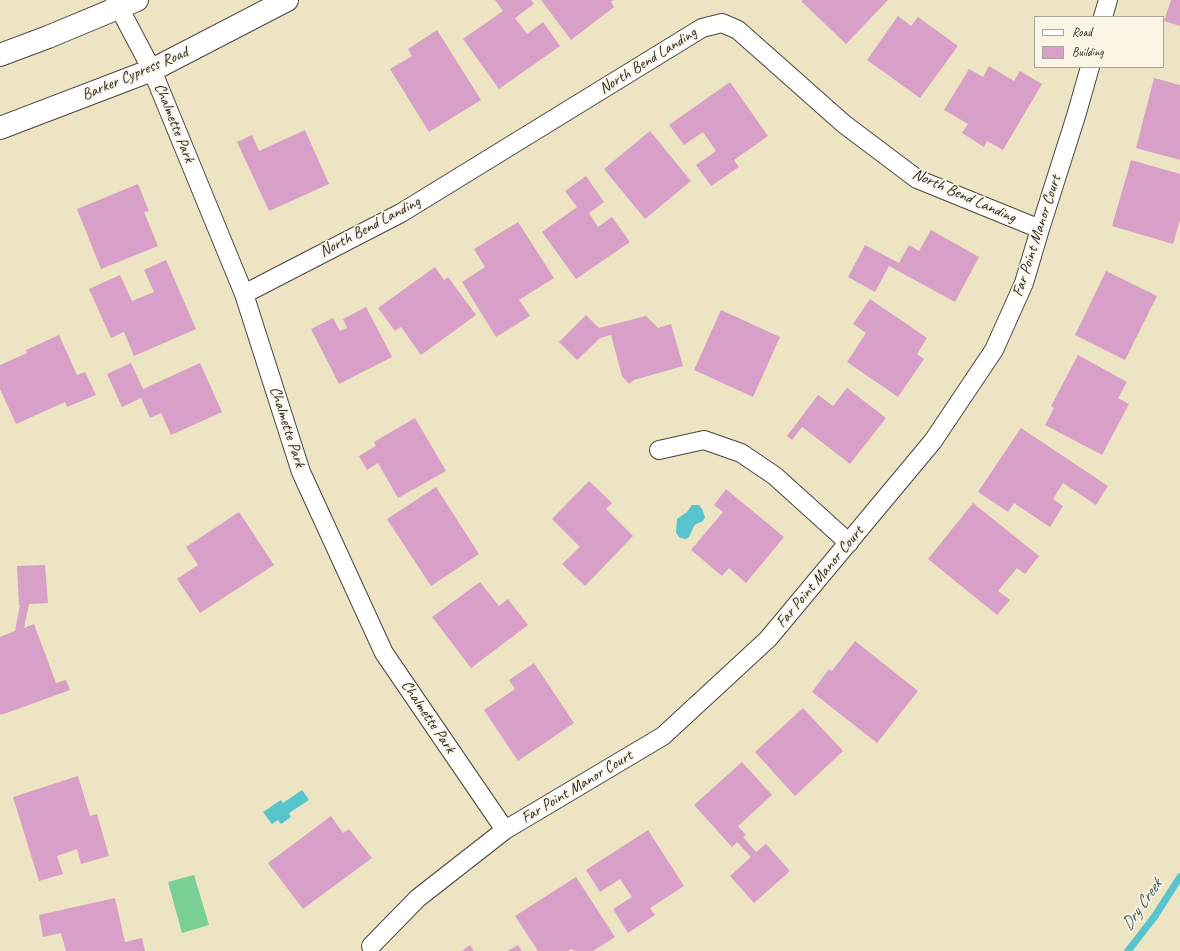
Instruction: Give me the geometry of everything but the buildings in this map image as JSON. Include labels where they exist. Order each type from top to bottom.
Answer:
[{"type":"main road","name":"Barker Cypress Road","points":[[0,128],[152,70],[287,0]]},
{"type":"main road","points":[[0,55],[48,37],[123,2]]},
{"type":"street","points":[[1104,16],[1108,0]]},
{"type":"street","name":"Chalmette Park","points":[[123,2],[244,294],[301,472],[384,653],[505,830]]},
{"type":"street","name":"North Bend Landing","points":[[244,294],[401,212],[702,28],[722,23],[738,30],[844,124],[917,179],[1040,229]]},
{"type":"street","name":"Far Point Manor Court","points":[[371,946],[418,898],[505,830],[663,736],[768,639],[934,441],[994,350],[1024,283],[1090,68]]},
{"type":"street","points":[[659,450],[704,440],[741,453],[775,476],[849,543]]},
{"type":"green space","points":[[194,875],[209,925],[182,933],[168,882]]},
{"type":"water","points":[[692,505],[699,505],[705,517],[703,521],[694,526],[689,537],[686,539],[680,538],[676,533],[677,519],[687,512]]},
{"type":"water","points":[[302,790],[309,800],[289,813],[291,817],[281,824],[278,820],[272,824],[263,812],[281,800],[283,803]]},
{"type":"waterway","name":"Dry Creek","points":[[1128,951],[1155,916],[1180,877]]}]
